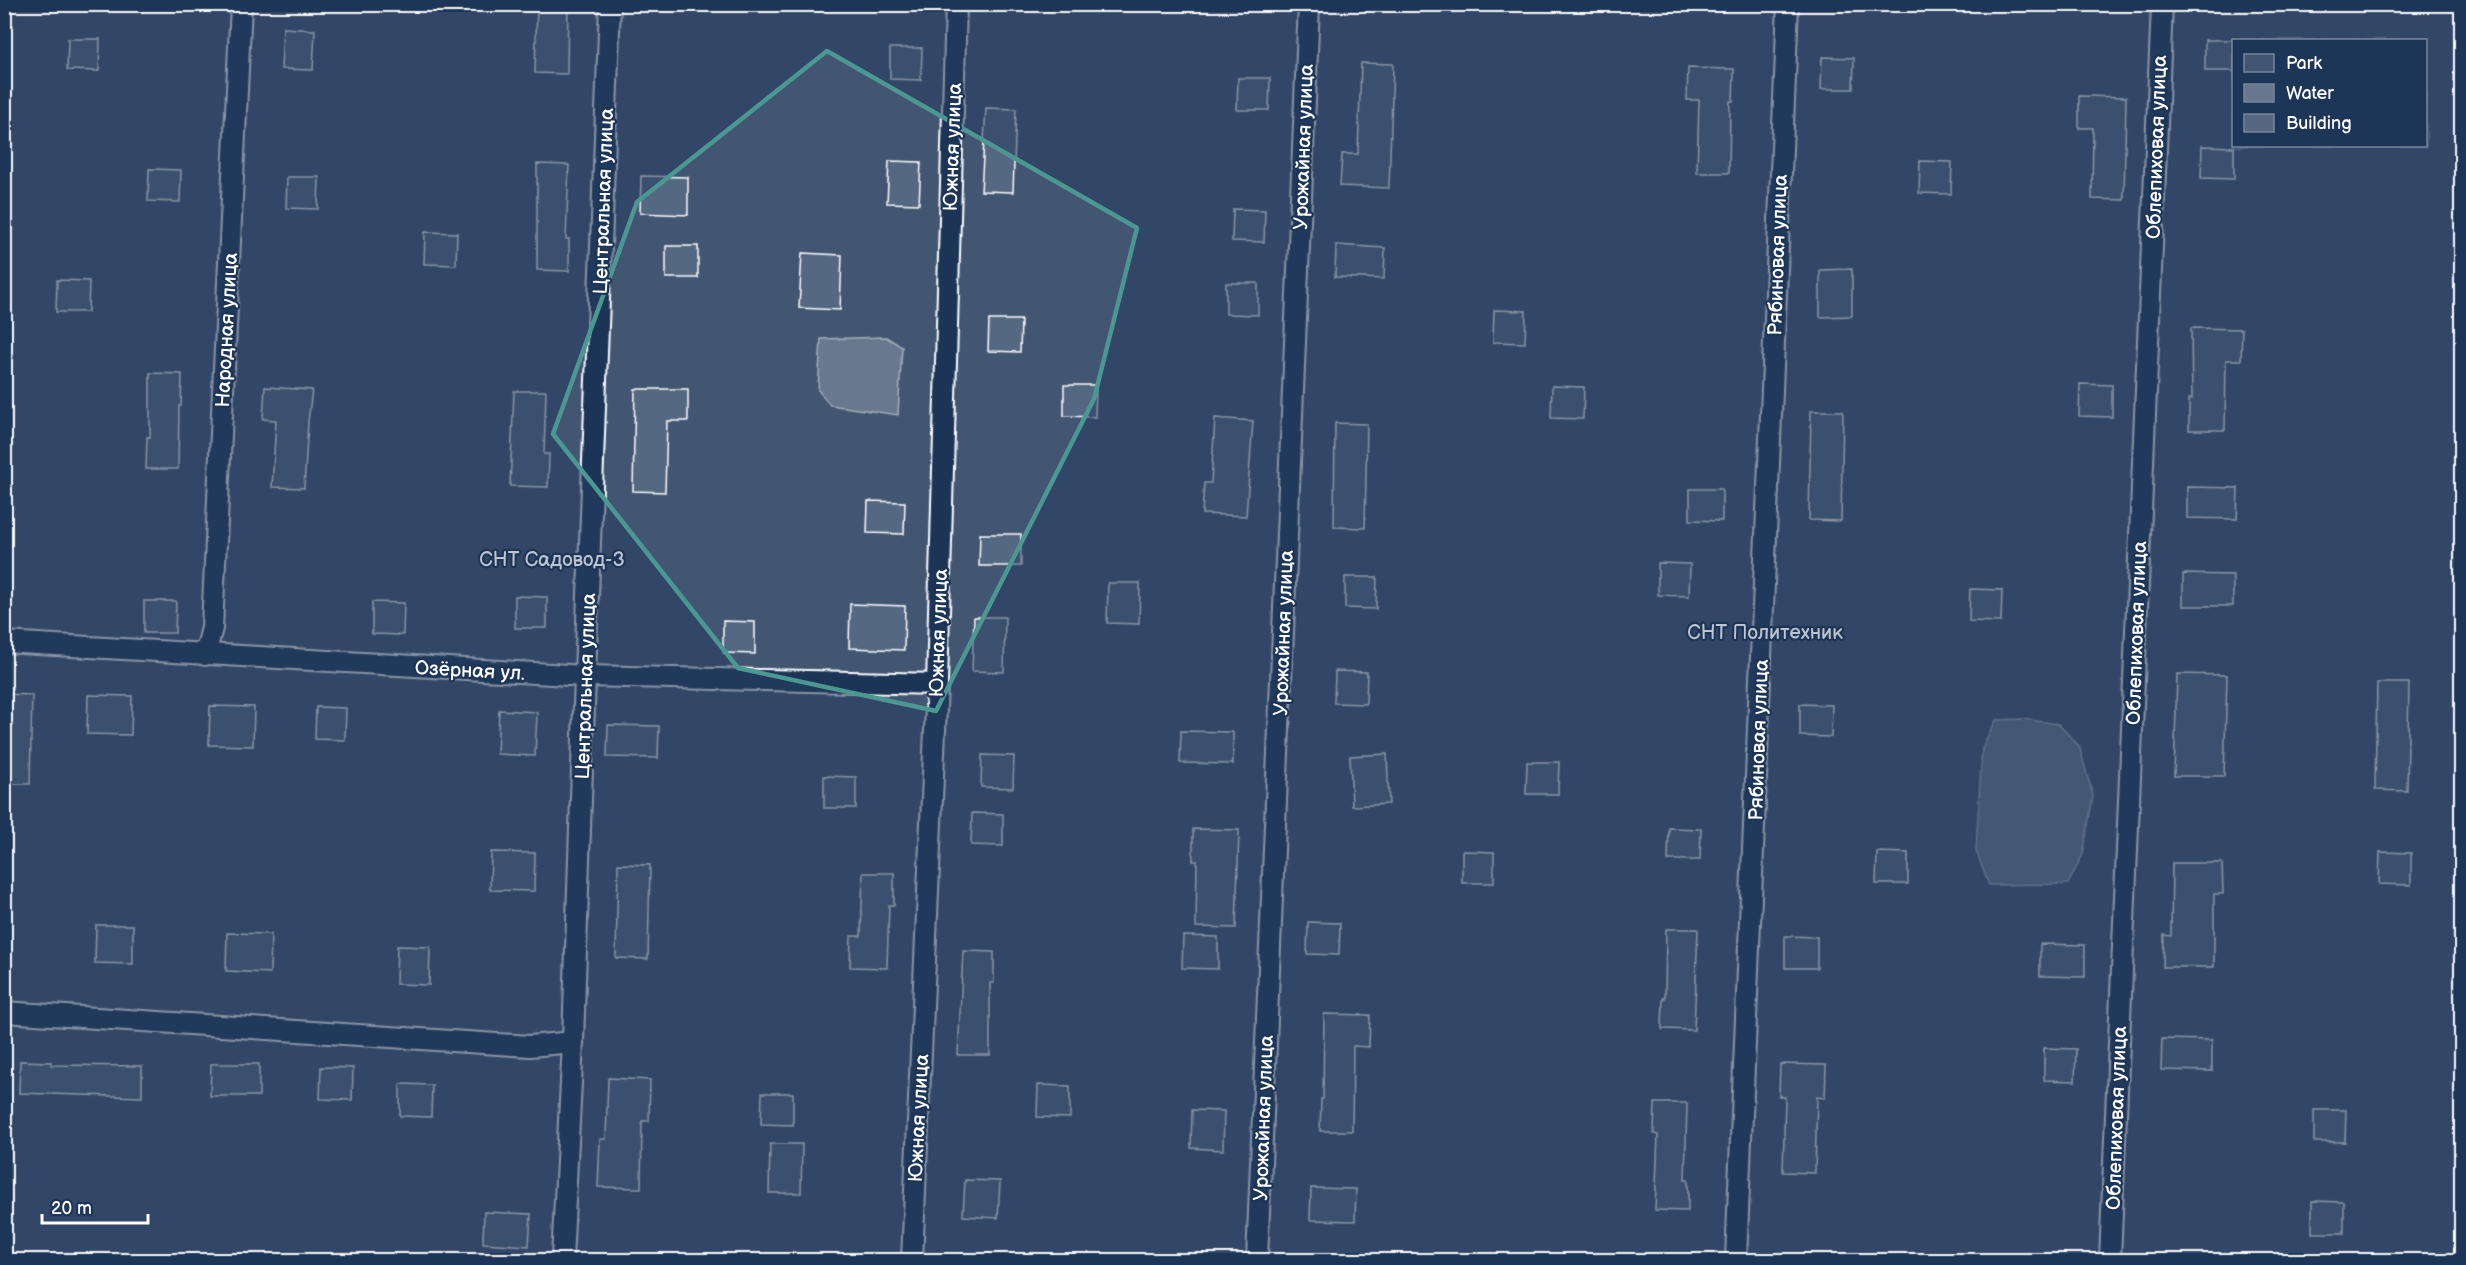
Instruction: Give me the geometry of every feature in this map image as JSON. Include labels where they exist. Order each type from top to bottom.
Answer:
[{"type":"lane","name":"Народная улица","points":[[205,655],[212,628],[241,4]]},
{"type":"lane","name":"Центральная улица","points":[[562,1260],[573,1042],[610,4]]},
{"type":"lane","name":"Южная улица","points":[[912,1260],[937,684],[956,4]]},
{"type":"lane","name":"Урожайная улица","points":[[1257,1260],[1309,4]]},
{"type":"lane","name":"Рябиновая улица","points":[[1736,1260],[1788,4]]},
{"type":"lane","name":"Облепиховая улица","points":[[2110,1260],[2162,4]]},
{"type":"lane","name":"Озёрная ул.","points":[[4,642],[585,676],[937,684]]},
{"type":"lane","points":[[4,1012],[530,1046],[573,1042]]},
{"type":"highlighted area","points":[[827,51],[1137,228],[1094,399],[936,711],[738,668],[553,434],[637,202]]},
{"type":"green space","points":[[5,5],[2461,5],[2461,1260],[5,1260]]},
{"type":"water","points":[[886,337],[902,347],[898,415],[830,405],[818,390],[821,339]]},
{"type":"water","points":[[2024,719],[2058,724],[2079,746],[2093,796],[2083,854],[2068,884],[1989,885],[1976,851],[1982,749],[1996,720]]},
{"type":"building","points":[[537,4],[568,4],[567,74],[535,73]]},
{"type":"building","points":[[283,28],[315,30],[313,70],[281,69]]},
{"type":"building","points":[[68,39],[100,39],[99,71],[67,70]]},
{"type":"building","points":[[2205,40],[2232,40],[2232,71],[2205,71]]},
{"type":"building","points":[[890,48],[922,48],[921,80],[890,79]]},
{"type":"building","points":[[1822,57],[1854,58],[1853,89],[1821,89]]},
{"type":"building","points":[[1361,63],[1393,64],[1389,188],[1340,186],[1342,154],[1358,154]]},
{"type":"building","points":[[1688,68],[1734,69],[1733,101],[1730,101],[1729,173],[1697,173],[1699,100],[1687,100]]},
{"type":"building","points":[[1238,78],[1270,78],[1269,110],[1237,110]]},
{"type":"building","points":[[2079,96],[2126,97],[2124,200],[2092,199],[2093,128],[2079,128]]},
{"type":"building","points":[[986,108],[1016,109],[1013,192],[981,191]]},
{"type":"building","points":[[2202,146],[2234,147],[2234,179],[2201,178]]},
{"type":"building","points":[[889,161],[921,162],[919,204],[887,203]]},
{"type":"building","points":[[1920,161],[1952,162],[1951,194],[1919,193]]},
{"type":"building","points":[[537,164],[569,165],[566,239],[569,239],[569,271],[537,270]]},
{"type":"building","points":[[149,169],[181,170],[180,202],[148,201]]},
{"type":"building","points":[[641,176],[688,177],[688,215],[640,213]]},
{"type":"building","points":[[287,177],[319,177],[318,209],[286,208]]},
{"type":"building","points":[[1233,209],[1265,210],[1264,242],[1232,241]]},
{"type":"building","points":[[425,232],[457,233],[456,265],[424,264]]},
{"type":"building","points":[[1336,245],[1385,248],[1384,279],[1335,277]]},
{"type":"building","points":[[666,246],[698,246],[698,278],[666,278]]},
{"type":"building","points":[[802,253],[842,255],[840,310],[799,308]]},
{"type":"building","points":[[1852,269],[1852,316],[1820,317],[1820,270]]},
{"type":"building","points":[[57,280],[89,281],[88,312],[56,312]]},
{"type":"building","points":[[1226,283],[1258,283],[1258,315],[1226,314]]},
{"type":"building","points":[[1494,310],[1526,311],[1525,343],[1493,342]]},
{"type":"building","points":[[989,320],[1021,320],[1020,352],[988,351]]},
{"type":"building","points":[[2191,328],[2242,329],[2241,360],[2226,360],[2225,430],[2189,430],[2189,399],[2192,399]]},
{"type":"building","points":[[150,373],[182,374],[178,469],[146,469],[147,437],[150,437]]},
{"type":"building","points":[[2080,384],[2112,385],[2112,417],[2079,416]]},
{"type":"building","points":[[1064,385],[1096,385],[1095,417],[1064,416]]},
{"type":"building","points":[[1552,386],[1584,387],[1583,419],[1551,418]]},
{"type":"building","points":[[265,387],[312,390],[304,488],[272,487],[276,420],[263,419]]},
{"type":"building","points":[[635,389],[688,389],[688,421],[667,421],[665,492],[633,491]]},
{"type":"building","points":[[514,391],[546,391],[544,454],[549,454],[548,487],[510,486]]},
{"type":"building","points":[[1811,411],[1843,411],[1841,521],[1809,520]]},
{"type":"building","points":[[1215,418],[1253,421],[1246,516],[1202,514],[1204,483],[1211,483]]},
{"type":"building","points":[[1335,423],[1367,424],[1365,528],[1334,527]]},
{"type":"building","points":[[2187,487],[2238,488],[2237,519],[2187,518]]},
{"type":"building","points":[[1690,489],[1722,489],[1722,521],[1690,520]]},
{"type":"building","points":[[868,501],[905,502],[904,534],[867,533]]},
{"type":"building","points":[[980,534],[1021,534],[1021,566],[979,566]]},
{"type":"building","points":[[1658,563],[1690,564],[1689,596],[1658,595]]},
{"type":"building","points":[[2183,574],[2233,575],[2233,606],[2183,606]]},
{"type":"building","points":[[1345,577],[1377,577],[1376,609],[1345,608]]},
{"type":"building","points":[[1108,583],[1140,583],[1139,624],[1107,623]]},
{"type":"building","points":[[1970,589],[2002,590],[2001,622],[1969,621]]},
{"type":"building","points":[[515,596],[547,597],[547,628],[515,628]]},
{"type":"building","points":[[144,601],[176,601],[175,633],[144,633]]},
{"type":"building","points":[[372,602],[404,603],[403,635],[372,634]]},
{"type":"building","points":[[850,604],[905,606],[904,650],[849,648]]},
{"type":"building","points":[[974,617],[1005,617],[1004,672],[972,671]]},
{"type":"building","points":[[723,621],[755,622],[755,654],[723,653]]},
{"type":"building","points":[[1335,671],[1367,672],[1366,704],[1334,703]]},
{"type":"building","points":[[2177,674],[2227,675],[2224,776],[2174,776]]},
{"type":"building","points":[[2377,683],[2409,683],[2407,791],[2375,790]]},
{"type":"building","points":[[4,694],[32,695],[30,784],[4,784]]},
{"type":"building","points":[[88,695],[132,696],[131,735],[87,734]]},
{"type":"building","points":[[1800,704],[1832,705],[1831,737],[1800,736]]},
{"type":"building","points":[[210,706],[254,707],[253,746],[209,745]]},
{"type":"building","points":[[316,707],[346,708],[345,740],[315,739]]},
{"type":"building","points":[[499,710],[537,712],[535,756],[497,754]]},
{"type":"building","points":[[608,725],[659,726],[658,758],[607,757]]},
{"type":"building","points":[[1181,731],[1233,732],[1233,764],[1180,763]]},
{"type":"building","points":[[1387,754],[1389,804],[1352,806],[1350,756]]},
{"type":"building","points":[[982,755],[1014,756],[1013,788],[981,787]]},
{"type":"building","points":[[1527,762],[1559,762],[1558,794],[1526,794]]},
{"type":"building","points":[[824,776],[856,777],[856,808],[824,808]]},
{"type":"building","points":[[972,813],[1003,814],[1003,846],[971,845]]},
{"type":"building","points":[[1669,828],[1701,829],[1700,860],[1668,860]]},
{"type":"building","points":[[1193,829],[1239,830],[1236,928],[1196,927],[1197,861],[1193,861]]},
{"type":"building","points":[[1462,851],[1494,852],[1494,883],[1462,883]]},
{"type":"building","points":[[491,852],[535,853],[534,891],[490,890]]},
{"type":"building","points":[[1877,852],[1908,853],[1908,884],[1876,884]]},
{"type":"building","points":[[2380,852],[2411,853],[2411,885],[2379,884]]},
{"type":"building","points":[[2172,863],[2222,863],[2223,894],[2214,894],[2214,967],[2163,967],[2164,935],[2171,936]]},
{"type":"building","points":[[618,864],[650,865],[648,959],[616,958]]},
{"type":"building","points":[[863,873],[894,873],[894,905],[889,905],[887,968],[850,967],[851,936],[861,936]]},
{"type":"building","points":[[1308,922],[1340,923],[1339,955],[1307,954]]},
{"type":"building","points":[[96,925],[133,925],[133,964],[95,963]]},
{"type":"building","points":[[1666,929],[1698,929],[1694,1030],[1662,1029]]},
{"type":"building","points":[[227,933],[271,934],[270,973],[226,971]]},
{"type":"building","points":[[1183,936],[1218,937],[1218,969],[1182,968]]},
{"type":"building","points":[[1785,936],[1817,937],[1817,968],[1785,968]]},
{"type":"building","points":[[2040,944],[2085,945],[2085,977],[2040,976]]},
{"type":"building","points":[[397,946],[430,947],[429,985],[396,984]]},
{"type":"building","points":[[963,951],[994,952],[994,983],[990,983],[990,1055],[958,1055]]},
{"type":"building","points":[[1324,1014],[1370,1015],[1369,1047],[1353,1046],[1352,1131],[1320,1131],[1321,1099],[1323,1099]]},
{"type":"building","points":[[2162,1039],[2212,1040],[2212,1071],[2161,1070]]},
{"type":"building","points":[[2044,1048],[2076,1049],[2075,1081],[2044,1080]]},
{"type":"building","points":[[20,1061],[51,1062],[51,1065],[142,1066],[142,1097],[19,1093]]},
{"type":"building","points":[[211,1064],[259,1064],[259,1096],[210,1096]]},
{"type":"building","points":[[1780,1064],[1826,1065],[1825,1098],[1817,1097],[1815,1173],[1783,1172],[1785,1097],[1779,1096]]},
{"type":"building","points":[[321,1067],[353,1068],[352,1100],[320,1099]]},
{"type":"building","points":[[608,1078],[650,1080],[649,1121],[642,1121],[641,1188],[598,1187],[600,1139],[606,1139]]},
{"type":"building","points":[[400,1084],[432,1085],[431,1117],[400,1116]]},
{"type":"building","points":[[1038,1085],[1070,1086],[1070,1118],[1037,1117]]},
{"type":"building","points":[[762,1093],[793,1093],[793,1125],[761,1124]]},
{"type":"building","points":[[1655,1103],[1687,1103],[1685,1179],[1688,1179],[1688,1211],[1655,1210],[1658,1135],[1654,1134]]},
{"type":"building","points":[[1192,1110],[1224,1111],[1223,1150],[1191,1148]]},
{"type":"building","points":[[2314,1110],[2346,1110],[2345,1142],[2314,1142]]},
{"type":"building","points":[[770,1144],[802,1144],[801,1193],[769,1193]]},
{"type":"building","points":[[965,1180],[1000,1181],[998,1218],[963,1216]]},
{"type":"building","points":[[1311,1188],[1356,1189],[1355,1221],[1310,1220]]},
{"type":"building","points":[[2312,1201],[2344,1202],[2344,1233],[2312,1233]]},
{"type":"building","points":[[484,1212],[531,1214],[529,1246],[483,1243]]},
{"type":"park label","name":"СНТ Садовод-3","points":[[552,559]]},
{"type":"park label","name":"СНТ Политехник","points":[[1765,632]]}]
